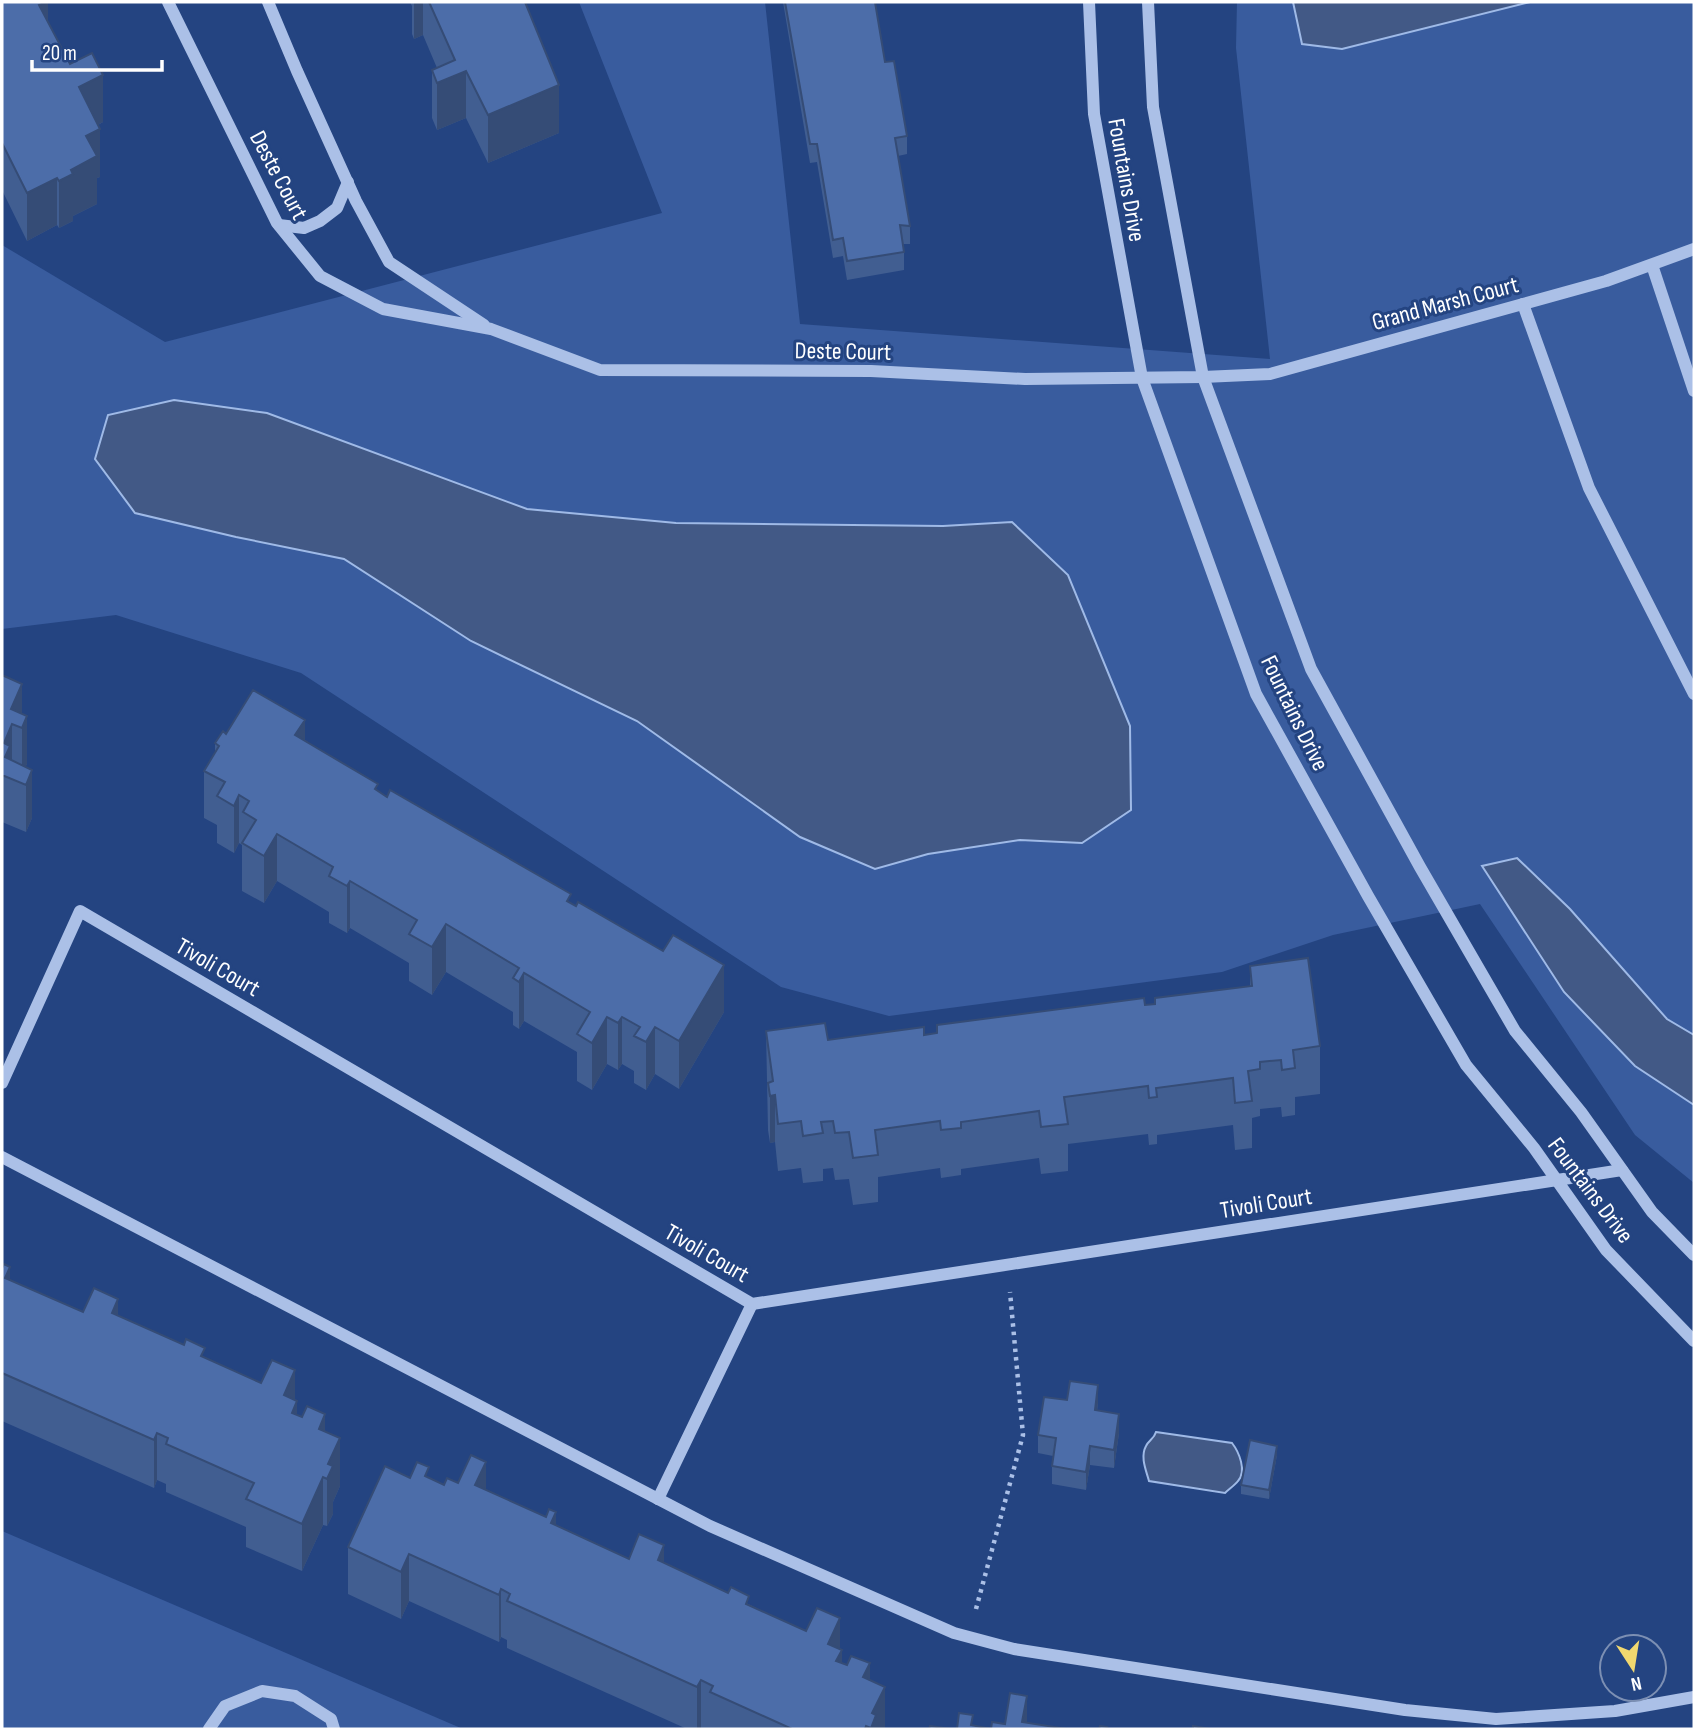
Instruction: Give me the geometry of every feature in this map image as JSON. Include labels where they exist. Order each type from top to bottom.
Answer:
[{"type":"street","name":"Deste Court","points":[[168,2],[279,225],[320,276],[383,309],[491,329],[600,370],[871,371],[1025,379],[1203,377]]},
{"type":"street","name":"Deste Court","points":[[268,2],[348,182],[389,262],[491,329]]},
{"type":"street","name":"Fountains Drive","points":[[1089,2],[1094,114],[1142,378],[1256,694],[1368,897],[1466,1065],[1534,1148],[1606,1250],[1694,1341]]},
{"type":"street","name":"Fountains Drive","points":[[1148,2],[1153,107],[1203,377],[1311,669],[1420,867],[1515,1031],[1581,1112],[1652,1212],[1694,1255]]},
{"type":"street","points":[[279,225],[304,228],[320,221],[337,208],[348,182]]},
{"type":"street","name":"Grand Marsh Court","points":[[1203,377],[1270,374],[1606,281],[1694,249]]},
{"type":"street","points":[[1652,264],[1694,391]]},
{"type":"street","points":[[1523,304],[1589,488],[1694,694]]},
{"type":"street","name":"Tivoli Court","points":[[2,1083],[80,911],[752,1304],[1622,1170]]},
{"type":"street","points":[[2,1157],[722,1532],[954,1633],[1014,1649],[1405,1710],[1496,1719],[1615,1710],[1694,1697]]},
{"type":"street","points":[[658,1499],[752,1304]]},
{"type":"street","points":[[209,1729],[225,1706],[262,1691],[295,1696],[331,1719],[334,1729]]},
{"type":"path","points":[[968,1637],[1023,1435],[1006,1265]]},
{"type":"shaded area","points":[[579,2],[765,2],[800,324],[1270,359],[1236,48],[1237,2],[1694,2],[1694,1183],[1635,1135],[1480,904],[1333,935],[1222,972],[889,1016],[781,987],[301,673],[116,615],[2,629],[2,245],[165,342],[662,213]]},
{"type":"shaded area","points":[[1293,2],[1530,2],[1342,49],[1302,44]]},
{"type":"shaded area","points":[[174,400],[267,413],[527,509],[676,523],[943,526],[1012,522],[1068,575],[1130,726],[1131,810],[1082,843],[1020,840],[928,854],[875,869],[800,837],[637,721],[471,641],[344,559],[135,513],[95,459],[108,415]]},
{"type":"shaded area","points":[[1517,858],[1570,909],[1667,1019],[1694,1035],[1694,1105],[1635,1066],[1564,992],[1482,866]]},
{"type":"shaded area","points":[[1156,1432],[1232,1443],[1241,1462],[1241,1477],[1225,1493],[1149,1481],[1144,1455],[1146,1446]]},
{"type":"shaded area","points":[[2,1531],[463,1729],[2,1729]]},
{"type":"building","points":[[2,2],[47,2],[39,5],[70,64],[92,53],[103,75],[79,87],[100,129],[86,136],[97,156],[71,170],[73,174],[59,181],[57,178],[27,193],[2,143]]},
{"type":"building","points":[[429,2],[525,2],[559,85],[488,115],[466,71],[437,83],[432,70],[455,60]]},
{"type":"building","points":[[785,2],[875,2],[885,62],[894,61],[907,136],[895,138],[910,226],[900,225],[904,252],[847,261],[843,238],[833,240],[817,144],[810,144]]},
{"type":"building","points":[[2,675],[22,684],[11,709],[27,716],[22,728],[12,724],[4,743],[10,746],[5,757],[32,770],[26,785],[2,775]]},
{"type":"building","points":[[253,690],[305,720],[295,735],[378,784],[375,789],[387,797],[390,790],[571,894],[567,901],[576,906],[578,902],[663,951],[673,935],[724,965],[679,1041],[655,1027],[646,1042],[634,1036],[640,1027],[622,1017],[618,1023],[607,1017],[592,1043],[577,1034],[590,1012],[524,973],[519,982],[513,978],[519,968],[446,924],[432,947],[409,934],[417,920],[350,881],[347,886],[329,876],[333,867],[277,834],[264,856],[242,843],[256,820],[243,812],[249,801],[239,795],[234,806],[217,796],[225,782],[204,771],[219,746],[215,743],[223,731],[226,734]]},
{"type":"building","points":[[1308,958],[1320,1046],[1293,1050],[1295,1068],[1282,1070],[1281,1060],[1260,1062],[1260,1069],[1248,1071],[1252,1101],[1235,1103],[1233,1078],[1156,1088],[1157,1097],[1149,1098],[1148,1086],[1064,1097],[1068,1124],[1041,1127],[1039,1111],[961,1122],[961,1128],[941,1130],[940,1121],[875,1130],[878,1155],[853,1158],[849,1132],[835,1133],[833,1121],[821,1122],[823,1133],[803,1136],[801,1121],[778,1124],[775,1095],[770,1096],[768,1083],[773,1081],[766,1031],[825,1023],[828,1040],[924,1027],[924,1035],[937,1033],[937,1025],[1144,998],[1145,1005],[1155,1004],[1155,998],[1252,986],[1250,966]]},
{"type":"building","points":[[4,1264],[10,1267],[5,1278],[83,1312],[94,1288],[118,1299],[112,1313],[184,1345],[186,1339],[205,1348],[201,1356],[261,1383],[272,1360],[295,1370],[284,1395],[297,1401],[292,1413],[302,1417],[307,1406],[325,1414],[319,1429],[340,1438],[328,1464],[333,1466],[327,1479],[323,1477],[302,1524],[246,1499],[254,1483],[166,1444],[168,1438],[157,1433],[154,1440],[2,1373]]},
{"type":"building","points":[[1070,1381],[1098,1385],[1095,1410],[1119,1414],[1114,1450],[1090,1446],[1086,1472],[1052,1466],[1056,1438],[1038,1435],[1044,1397],[1067,1400]]},
{"type":"building","points":[[1250,1440],[1277,1446],[1269,1490],[1241,1485]]},
{"type":"building","points":[[471,1455],[486,1462],[475,1485],[546,1517],[549,1509],[556,1512],[551,1523],[629,1559],[639,1534],[664,1545],[658,1560],[728,1593],[731,1587],[749,1596],[746,1604],[806,1631],[817,1608],[840,1618],[828,1644],[842,1650],[836,1661],[847,1665],[851,1656],[870,1663],[863,1677],[885,1687],[872,1713],[876,1715],[871,1728],[792,1729],[710,1692],[713,1686],[701,1680],[697,1687],[507,1601],[510,1594],[501,1589],[499,1595],[409,1554],[401,1572],[348,1547],[385,1466],[410,1478],[417,1462],[429,1467],[425,1476],[444,1485],[447,1478],[458,1483]]},
{"type":"building","points":[[1010,1693],[1027,1696],[1022,1722],[1067,1729],[991,1729],[992,1722],[1005,1724]]},
{"type":"building","points":[[959,1713],[973,1715],[971,1725],[991,1729],[957,1729]]},
{"type":"building","points":[[930,1726],[951,1729],[929,1729]]}]
